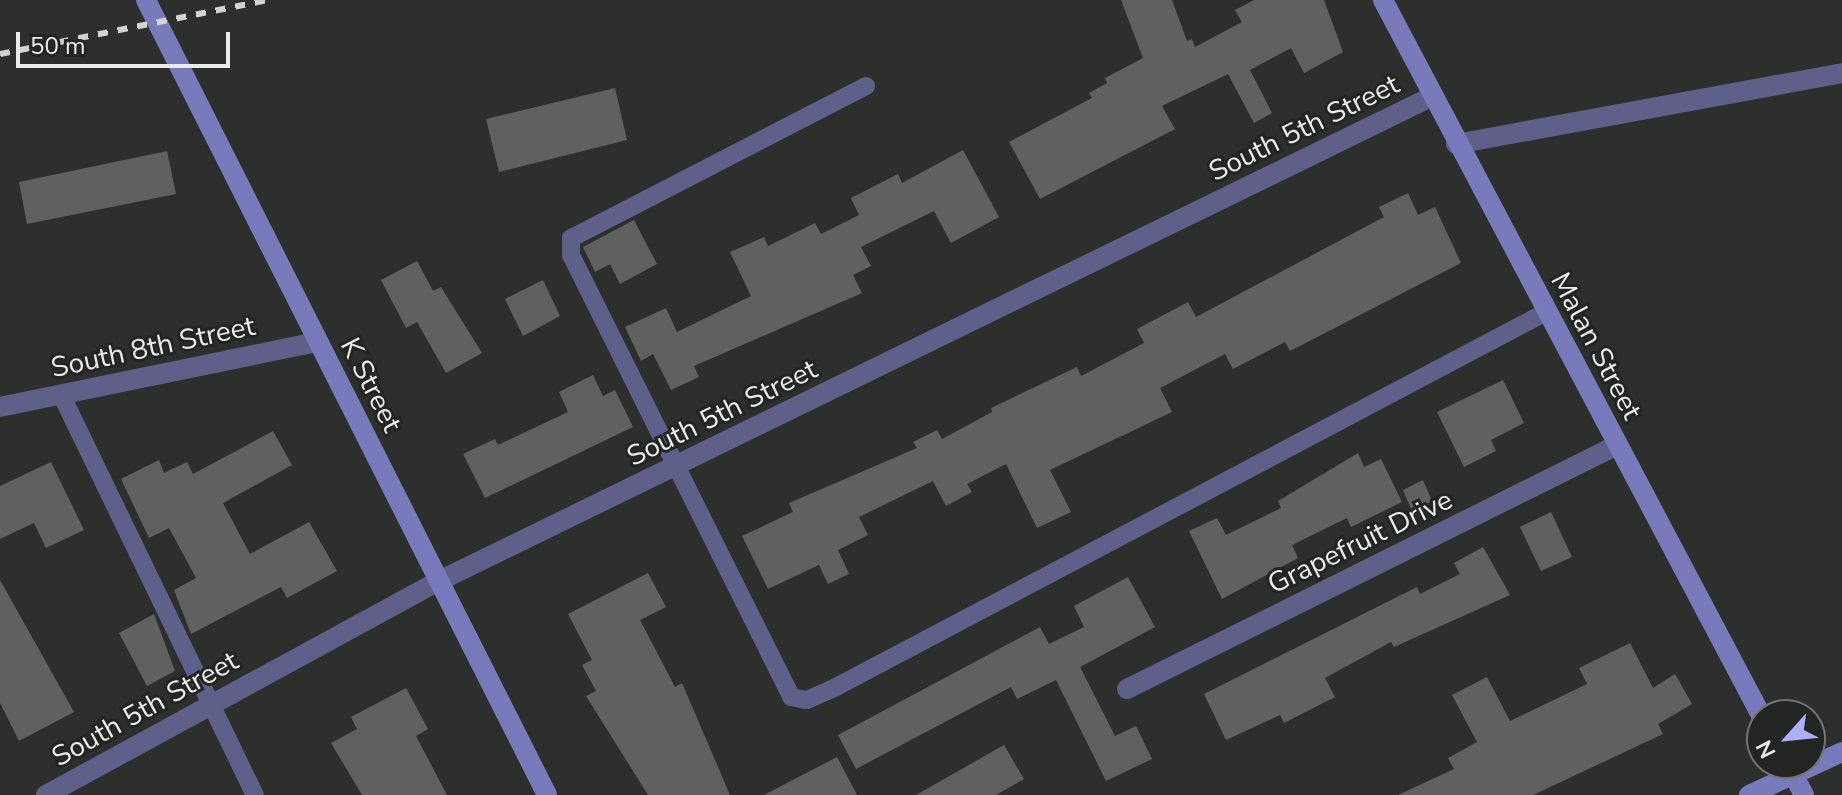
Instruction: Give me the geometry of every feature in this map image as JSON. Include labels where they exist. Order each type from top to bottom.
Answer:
[{"type":"street","name":"K Street","points":[[146,0],[547,795]]},
{"type":"street","name":"Malan Street","points":[[1383,0],[1431,97],[1752,699]]},
{"type":"street","points":[[1456,144],[1842,73]]},
{"type":"street","name":"South 5th Street","points":[[46,795],[439,581],[1431,97]]},
{"type":"street","name":"South 8th Street","points":[[0,407],[317,342]]},
{"type":"street","name":"Grapefruit Drive","points":[[1127,689],[1617,445]]},
{"type":"street","points":[[1749,795],[1773,779]]},
{"type":"lane","points":[[866,86],[571,238],[571,255],[791,697],[807,700],[1546,312]]},
{"type":"lane","points":[[61,394],[208,707],[255,795]]},
{"type":"building","points":[[1121,0],[1172,0],[1187,41],[1192,39],[1195,47],[1242,22],[1235,10],[1254,0],[1324,0],[1343,52],[1304,73],[1291,48],[1250,70],[1272,113],[1254,123],[1228,74],[1162,106],[1175,129],[1040,199],[1009,142],[1092,98],[1089,93],[1107,83],[1105,78],[1143,58]]},
{"type":"building","points":[[615,88],[627,140],[499,172],[486,119]]},
{"type":"building","points":[[963,150],[999,217],[951,243],[934,211],[861,247],[871,266],[853,275],[862,293],[694,366],[699,377],[671,390],[653,354],[641,361],[625,327],[666,308],[677,332],[751,296],[730,252],[764,237],[768,246],[815,223],[821,234],[859,215],[851,198],[898,174],[902,183]]},
{"type":"building","points":[[167,151],[176,194],[27,224],[19,182]]},
{"type":"building","points":[[1408,193],[1418,215],[1435,207],[1461,263],[1290,351],[1285,342],[1233,369],[1225,354],[1160,388],[1172,412],[1050,470],[1071,512],[1037,528],[1006,464],[967,484],[972,492],[946,506],[933,481],[859,517],[868,535],[838,550],[849,574],[828,584],[819,565],[768,589],[742,536],[793,512],[789,503],[917,448],[913,442],[937,430],[942,439],[992,412],[991,408],[1077,367],[1081,376],[1144,343],[1137,329],[1188,302],[1196,317],[1384,217],[1379,207]]},
{"type":"building","points":[[634,220],[657,264],[620,284],[610,264],[595,272],[583,247]]},
{"type":"building","points":[[417,261],[433,291],[441,287],[482,353],[446,373],[417,322],[406,328],[381,280]]},
{"type":"building","points":[[543,280],[560,316],[523,336],[505,299]]},
{"type":"building","points":[[593,375],[603,396],[615,390],[633,427],[485,498],[463,454],[495,439],[498,445],[568,412],[559,392]]},
{"type":"building","points":[[1503,380],[1524,423],[1491,440],[1496,451],[1464,467],[1437,412]]},
{"type":"building","points":[[273,431],[292,465],[223,503],[250,554],[309,522],[337,571],[287,598],[281,587],[191,634],[174,590],[196,578],[169,528],[149,538],[121,479],[159,460],[164,473],[187,462],[193,474]]},
{"type":"building","points":[[1358,453],[1364,467],[1381,459],[1402,502],[1351,527],[1347,518],[1292,545],[1298,558],[1222,599],[1189,531],[1217,518],[1226,535],[1281,508],[1278,501]]},
{"type":"building","points":[[51,462],[84,530],[46,548],[34,523],[0,539],[0,486]]},
{"type":"building","points":[[1423,480],[1432,501],[1412,511],[1403,490]]},
{"type":"building","points":[[1551,512],[1572,557],[1541,571],[1520,527]]},
{"type":"building","points":[[1483,547],[1510,595],[1394,647],[1391,642],[1325,678],[1335,697],[1284,723],[1280,715],[1226,740],[1204,694],[1417,587],[1420,594],[1460,574],[1454,563]]},
{"type":"building","points":[[648,573],[666,607],[640,620],[675,687],[682,683],[730,795],[648,795],[586,696],[596,691],[582,665],[592,660],[568,614]]},
{"type":"building","points":[[1128,577],[1155,627],[1080,667],[1115,736],[1136,726],[1152,759],[1106,781],[1056,680],[1017,699],[1011,687],[856,769],[838,735],[1040,627],[1049,644],[1084,627],[1074,606]]},
{"type":"building","points":[[0,580],[74,712],[19,741],[0,703]]},
{"type":"building","points":[[154,614],[175,671],[147,686],[119,633]]},
{"type":"building","points":[[1630,643],[1653,688],[1675,674],[1692,704],[1658,724],[1663,734],[1533,795],[1398,795],[1454,769],[1448,758],[1477,742],[1452,695],[1487,677],[1510,721],[1587,684],[1579,668]]},
{"type":"building","points":[[406,688],[428,729],[416,736],[447,795],[362,795],[331,743],[357,729],[351,717]]},
{"type":"building","points":[[1004,745],[1024,779],[996,795],[916,795]]},
{"type":"building","points":[[837,757],[857,795],[764,795]]},
{"type":"railway","points":[[0,54],[267,0]]}]
